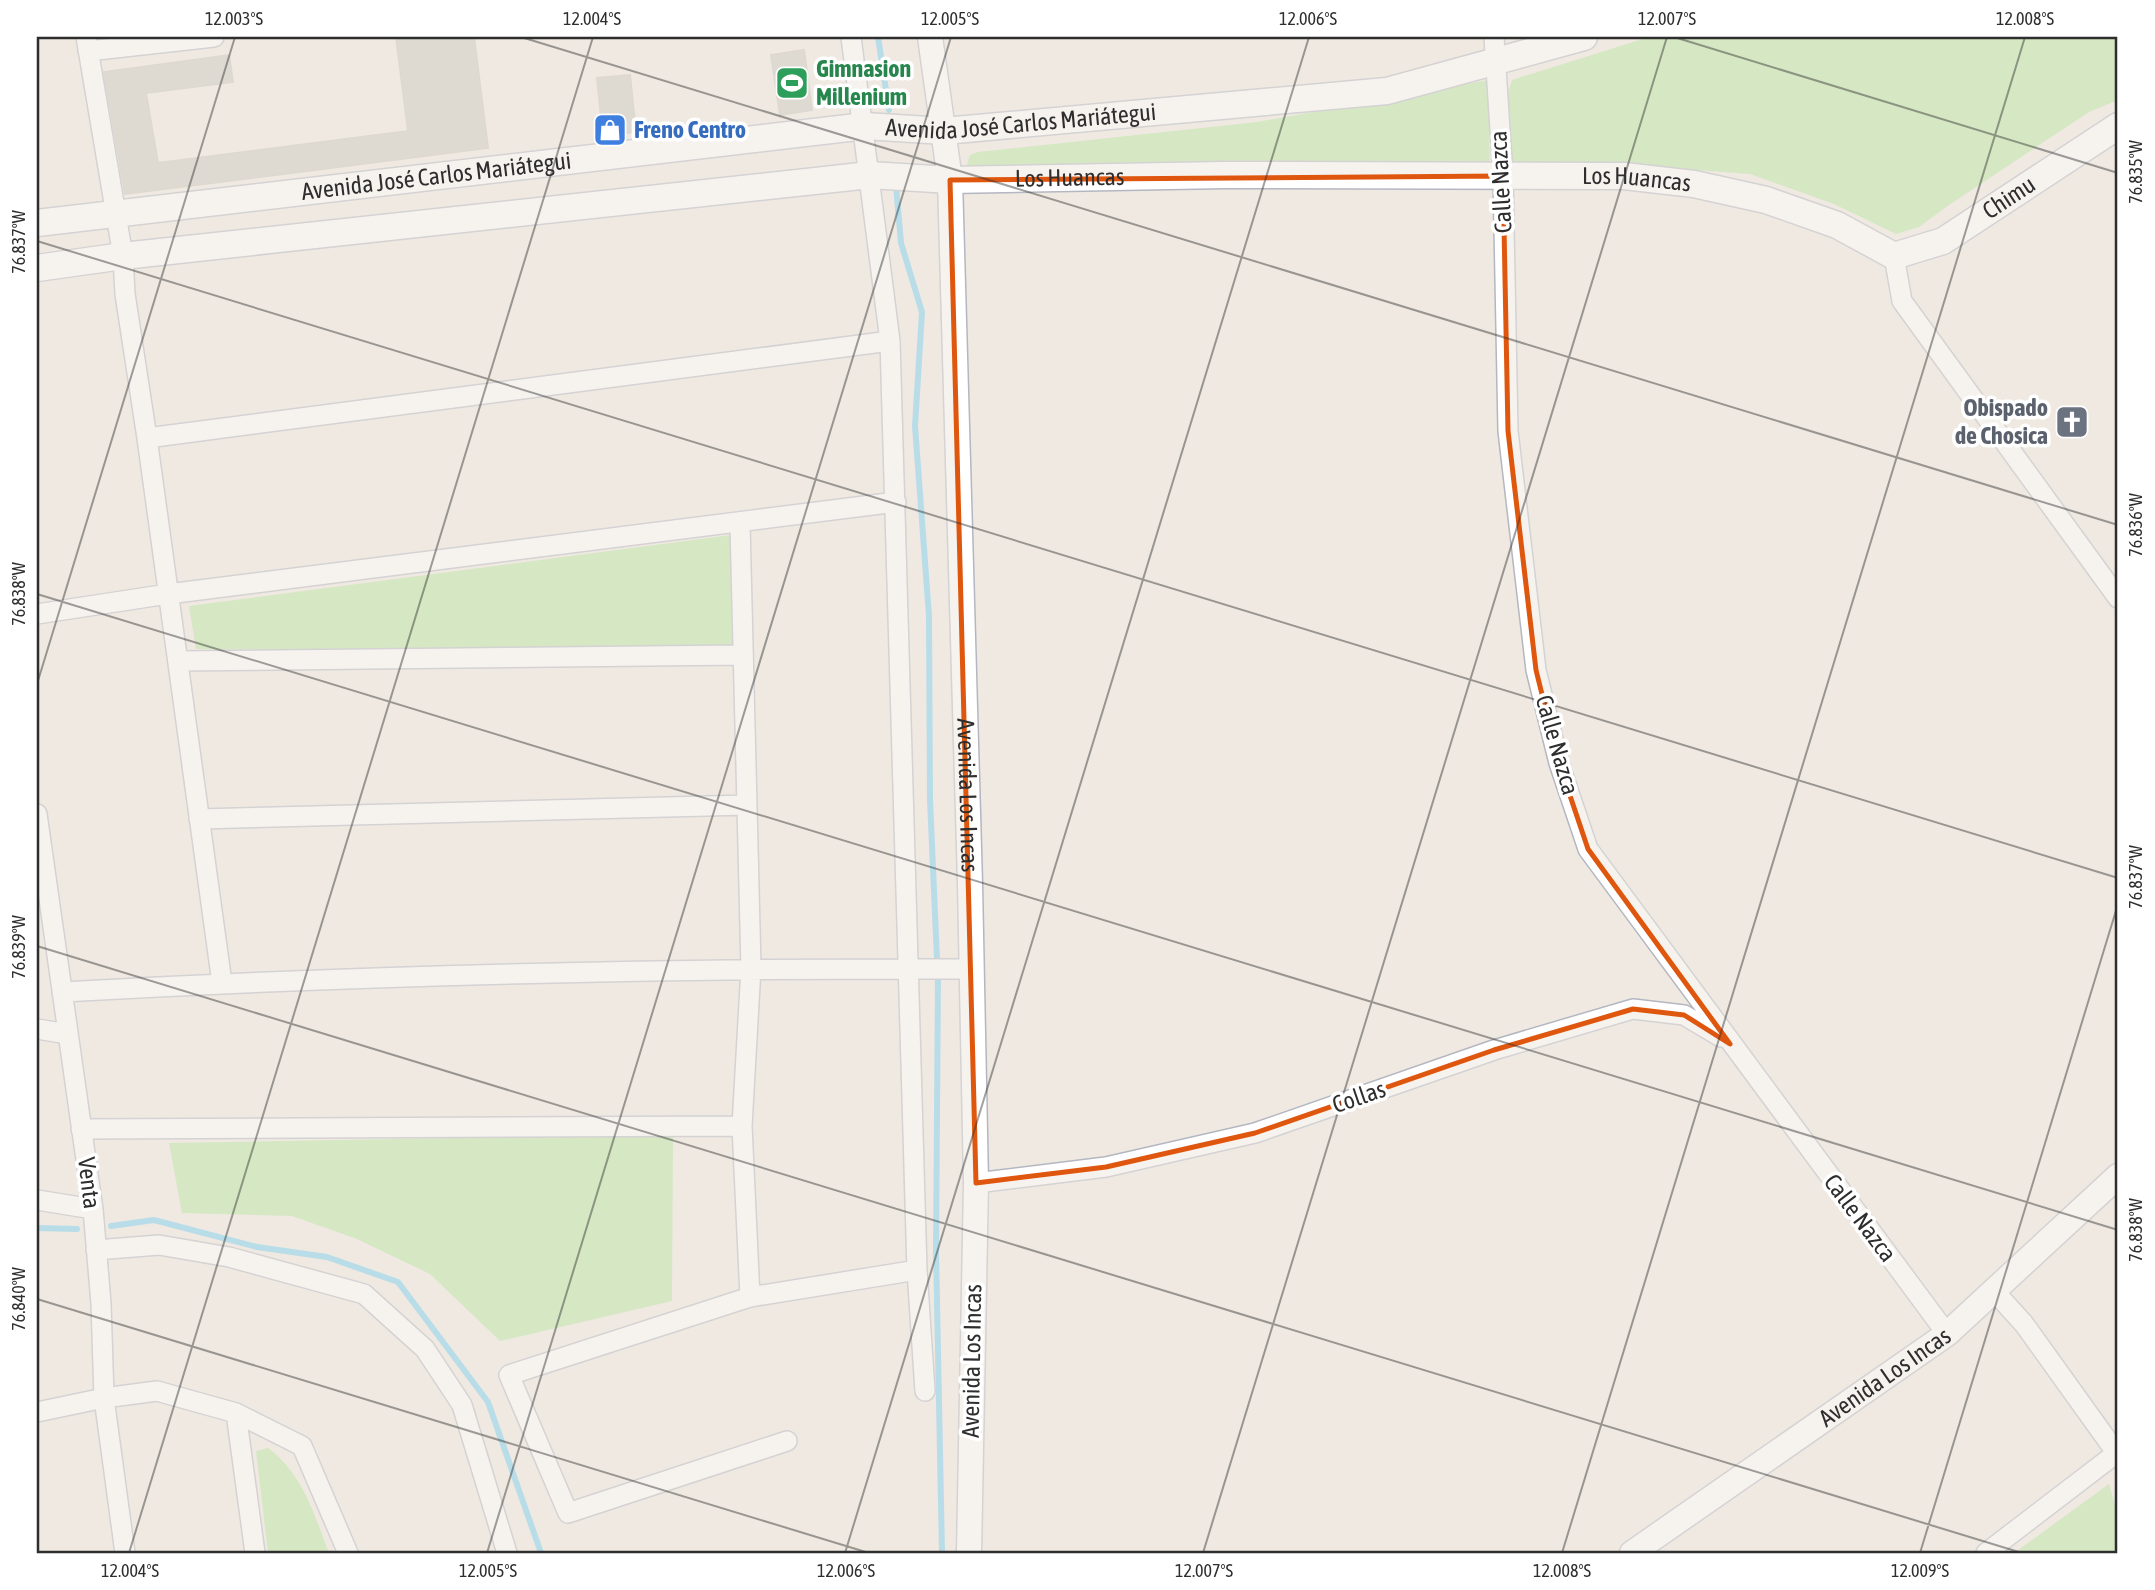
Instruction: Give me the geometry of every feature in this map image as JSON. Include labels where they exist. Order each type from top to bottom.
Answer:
[{"type":"main road","name":"Avenida José Carlos Mariátegui","points":[[37,223],[865,126],[944,131],[1387,91],[1584,37]]},
{"type":"main road","name":"Chimu","points":[[1894,256],[1943,241],[2118,126]]},
{"type":"main road","name":"Avenida José Carlos Mariátegui","points":[[37,268],[123,256],[870,174],[950,180]]},
{"type":"main road","name":"Los Huancas","points":[[950,180],[1225,175],[1623,176],[1695,184],[1766,200],[1836,225],[1894,256]]},
{"type":"street","points":[[214,37],[87,44],[123,256],[125,294],[222,983]]},
{"type":"street","points":[[851,37],[865,126],[890,341],[917,1270],[925,1391]]},
{"type":"street","name":"Avenida Los Incas","points":[[930,37],[950,180],[972,969],[976,1183],[970,1553]]},
{"type":"street","name":"Calle Nazca","points":[[1494,37],[1493,63],[1503,176],[1508,431],[1536,670],[1559,762],[1588,849],[1947,1334]]},
{"type":"street","points":[[1894,256],[1902,301],[2118,598]]},
{"type":"street","points":[[147,438],[890,341]]},
{"type":"street","points":[[37,614],[167,594],[740,524],[896,502]]},
{"type":"street","points":[[740,524],[751,968],[742,1126],[750,1297]]},
{"type":"street","points":[[178,661],[742,656]]},
{"type":"street","points":[[199,819],[747,805]]},
{"type":"street","name":"Venta","points":[[37,814],[40,861],[93,1209],[104,1398],[125,1553]]},
{"type":"street","points":[[62,992],[222,983],[751,968],[972,969]]},
{"type":"street","name":"Collas","points":[[976,1183],[1106,1167],[1255,1133],[1494,1050],[1633,1009],[1684,1015],[1730,1044]]},
{"type":"street","points":[[37,1029],[68,1034]]},
{"type":"street","points":[[82,1129],[742,1126]]},
{"type":"street","name":"Avenida Los Incas","points":[[1632,1553],[1947,1334],[2118,1176]]},
{"type":"street","points":[[37,1200],[93,1209]]},
{"type":"street","points":[[96,1250],[159,1245],[229,1257],[364,1294],[425,1349],[462,1405],[507,1553]]},
{"type":"street","points":[[787,1441],[568,1513],[509,1375],[750,1297],[917,1270]]},
{"type":"street","points":[[1986,1553],[2118,1453],[2024,1324],[1995,1292]]},
{"type":"street","points":[[37,1412],[104,1398],[157,1391],[236,1413],[302,1446],[348,1553]]},
{"type":"street","points":[[236,1413],[255,1553]]},
{"type":"highlighted area","points":[[1503,176],[1508,431],[1536,670],[1559,763],[1588,849],[1730,1044],[1684,1015],[1633,1009],[1494,1050],[1255,1133],[1106,1167],[976,1183],[950,180]]},
{"type":"green space","points":[[1649,37],[2118,37],[2118,100],[2089,112],[1919,227],[1896,234],[1834,204],[1750,174],[1656,167],[1517,169],[1508,148],[1505,126],[1506,102],[1512,80]]},
{"type":"green space","points":[[1488,80],[1490,183],[972,170],[967,165],[970,155],[978,152],[1257,122]]},
{"type":"green space","points":[[731,535],[734,649],[196,649],[189,606]]},
{"type":"green space","points":[[673,1134],[672,1301],[500,1341],[430,1274],[357,1239],[292,1216],[182,1213],[169,1143]]},
{"type":"green space","points":[[268,1448],[280,1458],[299,1482],[329,1553],[268,1553],[256,1451]]},
{"type":"green space","points":[[2109,1484],[2118,1515],[2118,1553],[2014,1553]]},
{"type":"building","points":[[396,37],[474,37],[488,148],[125,194],[104,72],[229,55],[233,82],[146,93],[158,163],[408,131]]},
{"type":"building","name":"Gimnasion Millenium","points":[[804,50],[812,110],[780,115],[771,55]]},
{"type":"building","points":[[630,75],[636,132],[603,136],[597,78]]},
{"type":"waterway","points":[[878,37],[889,110]]},
{"type":"waterway","points":[[896,186],[901,243],[922,312],[915,426],[929,616],[930,800],[937,959]]},
{"type":"waterway","points":[[938,976],[936,1251],[942,1553]]},
{"type":"waterway","points":[[111,1226],[154,1220],[257,1247],[327,1257],[398,1282],[488,1402],[541,1553]]},
{"type":"waterway","points":[[37,1228],[77,1229]]},
{"type":"place","name":"Gimnasion Millenium","points":[[792,83]]},
{"type":"place","name":"Freno Centro","points":[[610,130]]},
{"type":"place","name":"Obispado de Chosica","points":[[2072,422]]}]
